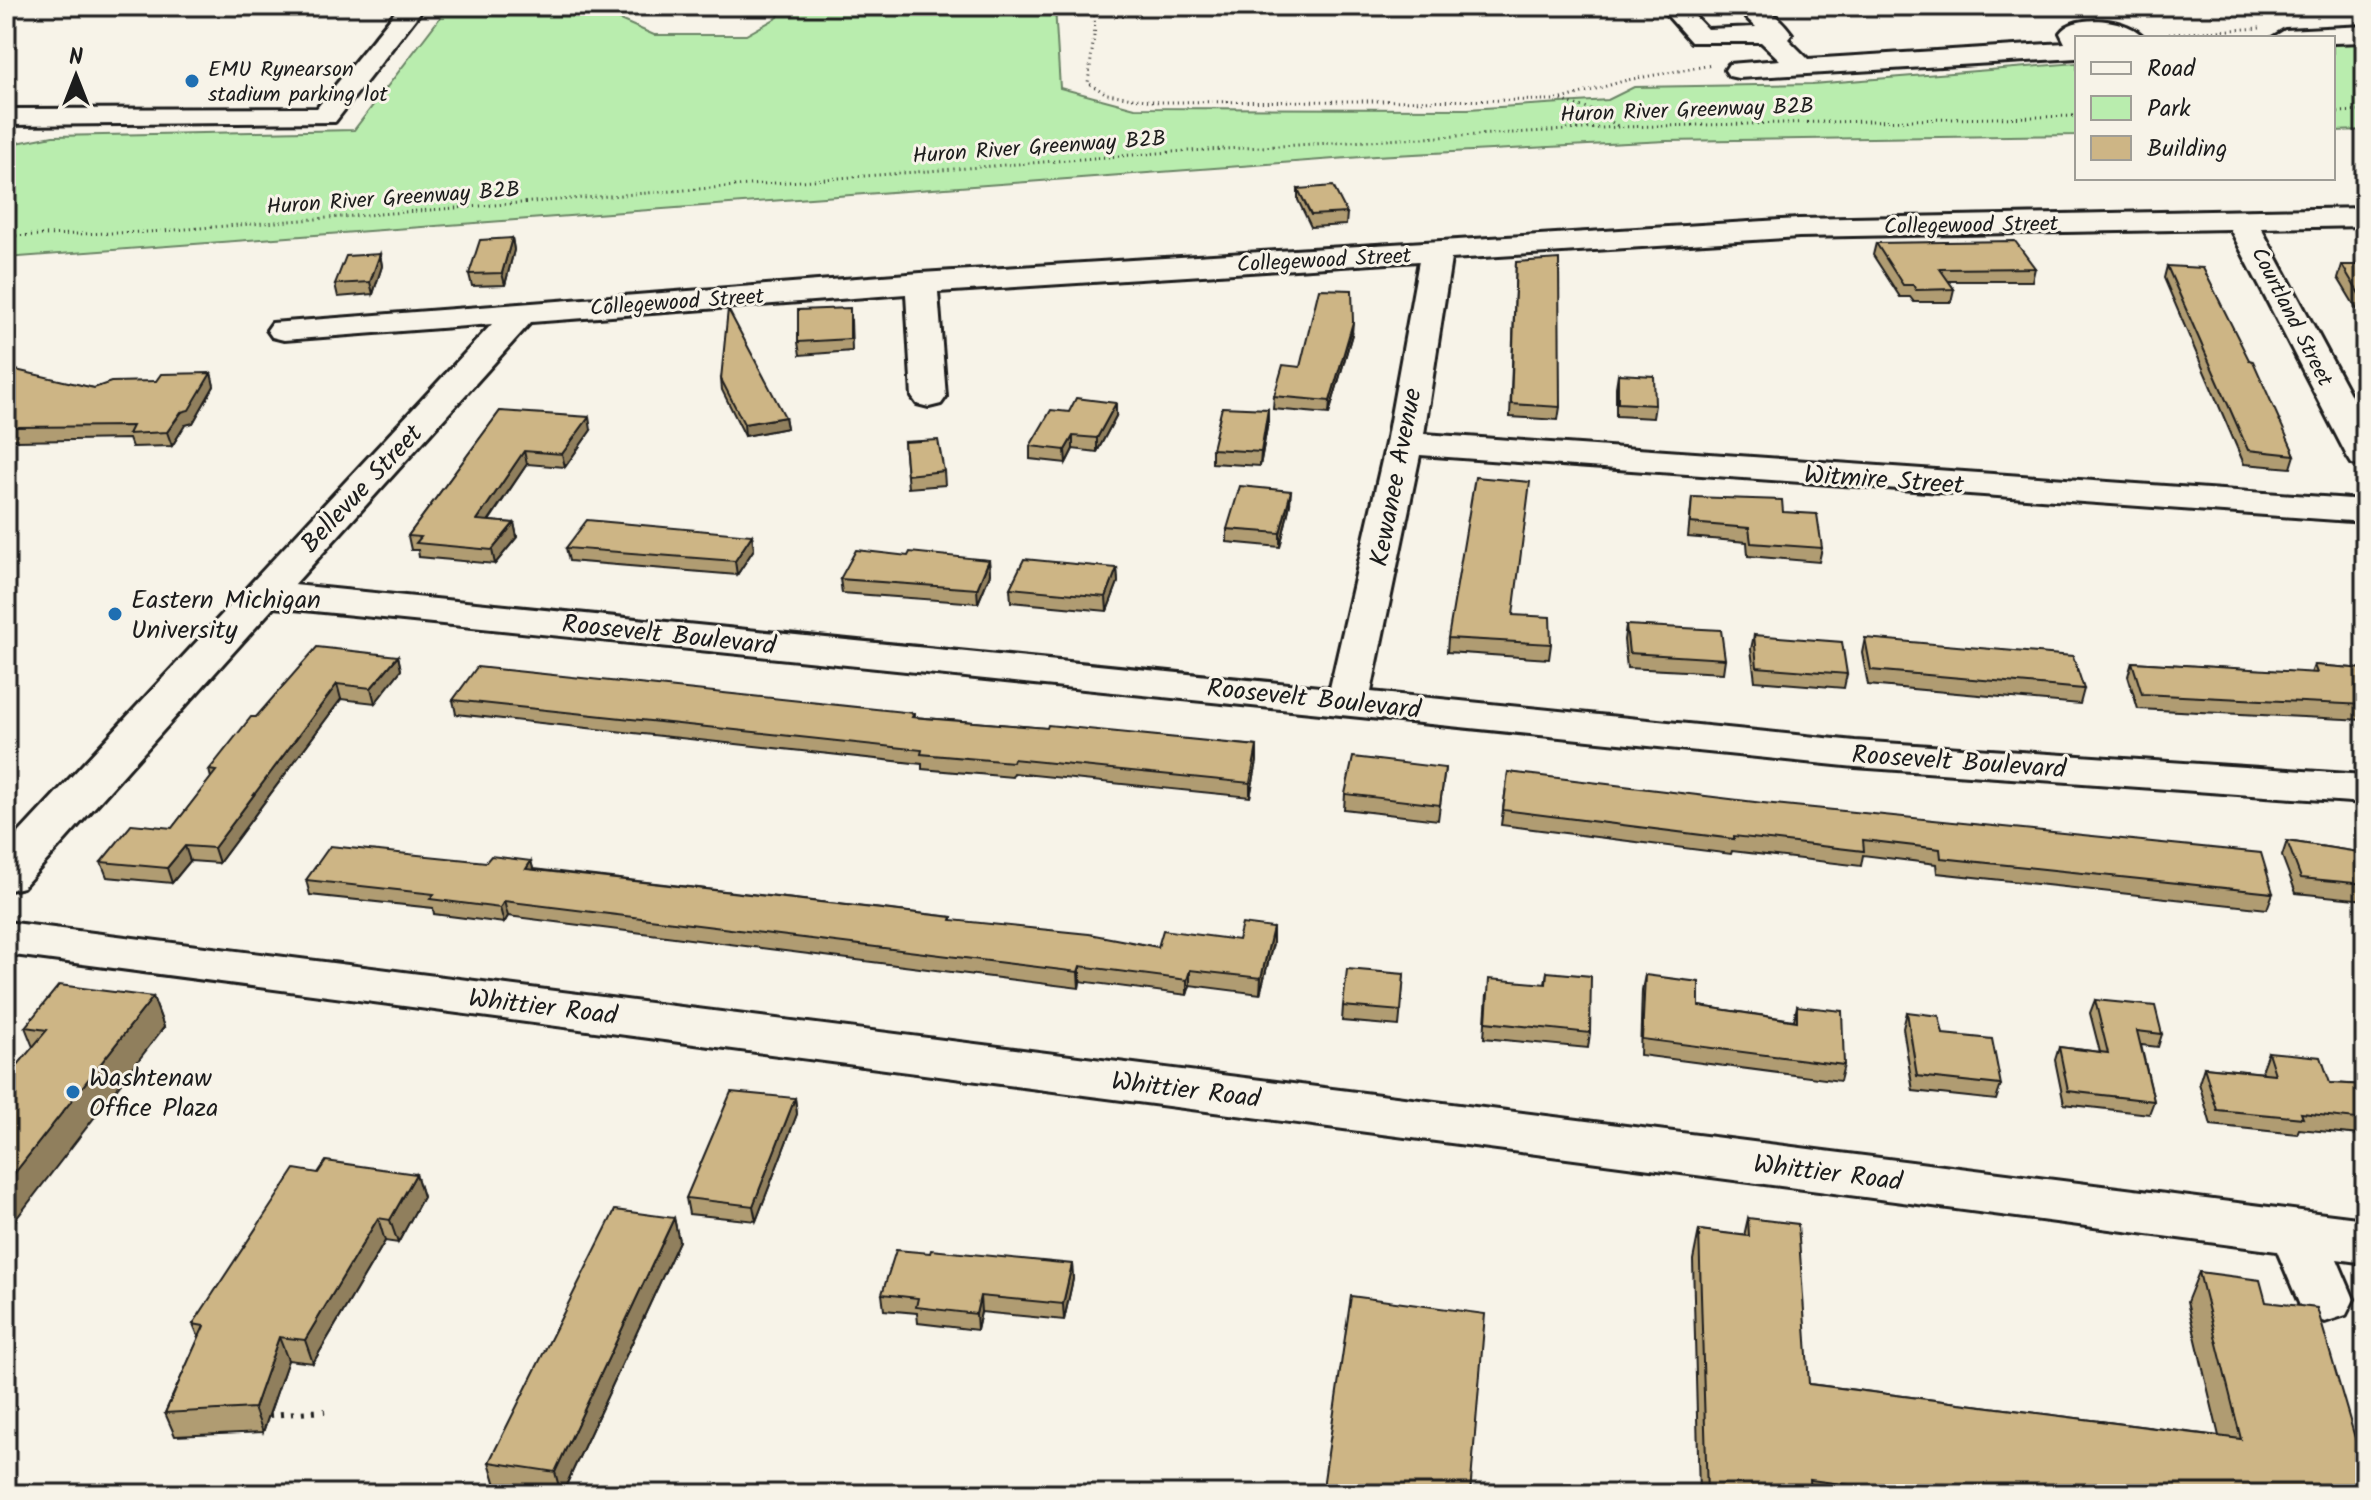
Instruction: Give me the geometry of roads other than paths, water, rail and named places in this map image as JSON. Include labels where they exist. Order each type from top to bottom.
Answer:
[{"type":"street","points":[[6,117],[325,116],[413,6]]},
{"type":"street","points":[[1671,6],[1700,37],[1779,34],[1746,6]]},
{"type":"street","points":[[2075,37],[2073,33],[2079,29],[2115,31],[2128,36]]},
{"type":"street","points":[[2276,33],[2365,34]]},
{"type":"street","points":[[1767,34],[1802,67]]},
{"type":"street","points":[[1738,70],[2075,50]]},
{"type":"street","name":"Collegewood Street","points":[[284,330],[921,283],[1799,228],[2365,217]]},
{"type":"street","name":"Courtland Street","points":[[2241,220],[2365,456]]},
{"type":"street","name":"Kewanee Avenue","points":[[1348,701],[1404,443],[1436,253]]},
{"type":"street","points":[[921,283],[929,397]]},
{"type":"street","name":"Bellevue Street","points":[[6,876],[522,312]]},
{"type":"street","name":"Witmire Street","points":[[1404,443],[2365,511]]},
{"type":"street","name":"Roosevelt Boulevard","points":[[263,594],[1855,754],[2365,789]]},
{"type":"street","name":"Whittier Road","points":[[6,938],[2365,1241]]},
{"type":"street","points":[[2297,1232],[2325,1299]]},
{"type":"place","name":"EMU Rynearson stadium parking lot","points":[[192,81]]},
{"type":"place","name":"Eastern Michigan University","points":[[115,614]]},
{"type":"place","name":"Washtenaw Office Plaza","points":[[73,1092]]}]
